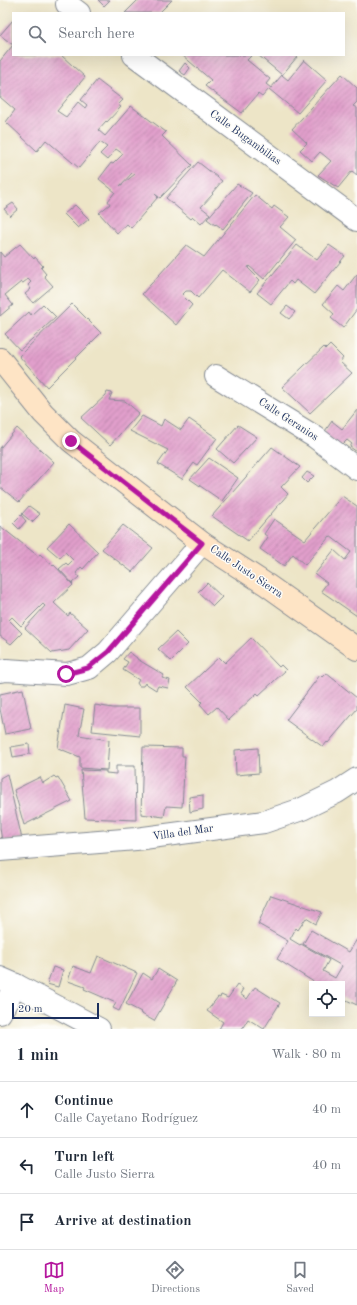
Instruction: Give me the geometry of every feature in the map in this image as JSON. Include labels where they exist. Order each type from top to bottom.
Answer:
[{"type":"street","name":"Calle Bugambilias","points":[[135,56],[357,220]]},
{"type":"street","name":"Calle Justo Sierra","points":[[0,359],[43,413],[71,441],[202,543],[266,585],[357,649]]},
{"type":"street","name":"Calle Geranios","points":[[216,376],[315,437],[357,469]]},
{"type":"street","points":[[2,669],[66,674],[88,668],[108,652],[202,543]]},
{"type":"street","name":"Villa del Mar","points":[[0,850],[136,839],[264,822],[302,809],[337,792],[357,779]]},
{"type":"street","points":[[0,1013],[8,982],[99,1029]]},
{"type":"building","points":[[98,0],[110,0],[104,6]]},
{"type":"building","points":[[138,0],[172,0],[160,12],[126,12]]},
{"type":"building","points":[[12,21],[12,44],[0,35]]},
{"type":"building","points":[[12,46],[12,56],[62,56],[85,77],[57,111],[66,117],[78,102],[85,108],[87,105],[81,100],[97,80],[123,100],[118,105],[121,107],[98,130],[105,136],[131,106],[166,132],[162,136],[192,165],[160,198],[155,194],[158,197],[131,228],[127,224],[117,233],[99,213],[110,204],[108,201],[115,192],[99,179],[111,163],[113,164],[123,154],[116,149],[107,160],[100,154],[107,147],[100,142],[79,168],[46,140],[37,151],[6,122],[15,110],[0,97],[0,61]],"holes":[[[133,172],[135,174],[120,186]]]},
{"type":"building","points":[[183,56],[251,56],[247,60],[270,79],[266,84],[271,88],[282,75],[288,80],[304,60],[327,80],[298,113],[269,89],[262,97],[258,94],[242,113],[205,86],[211,80]]},
{"type":"building","points":[[259,56],[296,56],[297,57],[282,75]]},
{"type":"building","points":[[185,63],[190,68],[185,75],[179,71]]},
{"type":"building","points":[[342,74],[357,88],[357,102],[353,106],[357,108],[357,175],[352,171],[338,188],[318,175],[331,161],[320,152],[312,161],[300,150],[307,143],[292,129]]},
{"type":"building","points":[[198,162],[222,181],[201,207],[210,214],[201,224],[193,217],[191,219],[166,198]]},
{"type":"building","points":[[237,184],[252,193],[223,229],[207,219]]},
{"type":"building","points":[[255,195],[272,209],[274,206],[289,217],[280,227],[296,240],[264,279],[249,266],[248,268],[260,280],[250,292],[222,270],[198,298],[191,291],[186,291],[182,295],[192,305],[176,325],[142,294],[186,245],[204,257]]},
{"type":"building","points":[[13,203],[18,209],[10,216],[4,209]]},
{"type":"building","points":[[75,205],[89,219],[78,228],[64,214]]},
{"type":"building","points":[[20,244],[43,266],[41,268],[46,274],[44,276],[53,286],[33,303],[25,294],[31,289],[28,285],[31,282],[28,279],[23,283],[21,282],[5,295],[13,305],[0,316],[0,252],[4,257]]},
{"type":"building","points":[[297,245],[317,260],[329,245],[345,256],[314,294],[296,280],[293,284],[290,281],[271,304],[257,293]]},
{"type":"building","points":[[357,274],[357,309],[343,328],[331,318],[334,314],[323,304],[338,286],[344,291]]},
{"type":"building","points":[[43,304],[56,317],[20,350],[5,334],[29,312],[31,315]]},
{"type":"building","points":[[72,304],[101,333],[47,387],[19,356]]},
{"type":"building","points":[[287,306],[295,312],[289,319],[281,313]]},
{"type":"building","points":[[330,345],[343,358],[340,362],[352,373],[310,413],[282,387],[324,347],[326,349]]},
{"type":"building","points":[[107,392],[112,393],[109,400],[125,401],[139,413],[110,445],[81,418],[106,395]]},
{"type":"building","points":[[357,410],[357,452],[350,447],[352,444],[347,440],[340,447],[323,434],[332,421],[342,429]]},
{"type":"building","points":[[142,416],[161,426],[164,419],[181,430],[189,419],[217,438],[197,465],[194,463],[182,479],[158,464],[168,450],[130,431]]},
{"type":"building","points":[[238,425],[257,437],[233,463],[217,449]]},
{"type":"building","points":[[17,428],[54,462],[19,502],[0,487],[0,448]]},
{"type":"building","points":[[272,447],[300,467],[281,487],[288,494],[248,541],[212,516]]},
{"type":"building","points":[[209,458],[238,478],[222,501],[190,479]]},
{"type":"building","points":[[307,472],[314,476],[307,483],[302,478]]},
{"type":"building","points":[[342,496],[357,506],[357,616],[321,591],[327,583],[315,574],[334,550],[345,560],[351,552],[330,536],[305,565],[293,554],[284,566],[260,549],[268,537],[264,534],[274,519],[305,540]]},
{"type":"building","points":[[29,506],[40,514],[32,522],[22,514]]},
{"type":"building","points":[[21,515],[26,521],[19,529],[13,523]]},
{"type":"building","points":[[69,524],[98,552],[83,569],[81,567],[76,573],[79,577],[72,583],[59,569],[66,563],[68,565],[73,560],[65,552],[60,558],[47,547]]},
{"type":"building","points":[[123,525],[153,548],[132,572],[102,549]]},
{"type":"building","points":[[0,526],[38,556],[40,554],[53,566],[54,565],[73,585],[54,603],[68,616],[70,613],[88,629],[69,650],[52,653],[25,628],[45,606],[43,604],[21,626],[12,617],[9,620],[22,633],[11,644],[0,636]]},
{"type":"building","points":[[207,583],[222,597],[213,606],[198,592]]},
{"type":"building","points":[[176,632],[188,644],[171,661],[158,649]]},
{"type":"building","points":[[251,638],[279,667],[281,665],[286,670],[259,695],[257,693],[229,720],[217,707],[209,714],[200,704],[202,702],[187,687],[219,657],[225,663]]},
{"type":"building","points":[[129,652],[137,659],[164,675],[162,678],[170,680],[168,688],[158,686],[156,690],[145,683],[143,686],[139,686],[137,683],[139,680],[123,670],[128,662],[123,659]]},
{"type":"building","points":[[326,673],[357,698],[357,709],[323,747],[286,720],[320,675],[322,677]]},
{"type":"building","points":[[23,689],[31,729],[5,734],[0,709],[0,694]]},
{"type":"building","points":[[65,705],[84,709],[79,735],[109,740],[107,770],[80,768],[80,757],[58,748]]},
{"type":"building","points":[[95,705],[113,708],[140,708],[140,736],[92,731]]},
{"type":"building","points":[[29,744],[30,754],[13,757],[11,747]]},
{"type":"building","points":[[143,747],[182,748],[182,756],[185,756],[182,807],[166,806],[164,817],[141,814]]},
{"type":"building","points":[[258,748],[259,773],[236,775],[235,750]]},
{"type":"building","points":[[116,766],[135,766],[136,820],[85,818],[81,770],[106,771],[106,773],[116,774]]},
{"type":"building","points":[[7,774],[22,839],[2,841],[0,828],[0,778]]},
{"type":"building","points":[[54,776],[56,778],[58,777],[72,801],[24,825],[14,790],[40,777],[43,783]]},
{"type":"building","points":[[203,795],[203,809],[190,812],[189,797]]},
{"type":"building","points":[[271,895],[322,912],[316,924],[306,918],[298,930],[296,928],[290,939],[329,960],[323,971],[335,978],[342,966],[303,944],[311,930],[349,952],[357,939],[357,1005],[345,999],[345,981],[312,981],[277,959],[288,941],[258,924]]},
{"type":"building","points":[[98,956],[137,973],[119,1011],[113,1008],[116,1003],[84,989],[85,987],[68,981],[73,966],[91,973]]},
{"type":"building","points":[[53,967],[63,970],[58,987],[47,984]]},
{"type":"building","points":[[158,969],[177,981],[154,1021],[126,1004],[143,973],[152,979]]},
{"type":"building","points":[[237,985],[243,989],[240,994],[247,999],[255,987],[280,1003],[264,1029],[248,1019],[242,1029],[219,1029],[223,1022],[207,1011],[218,997],[220,998],[221,995],[228,998]]},
{"type":"route","points":[[66,674],[88,668],[108,652],[202,543],[71,441]]}]
